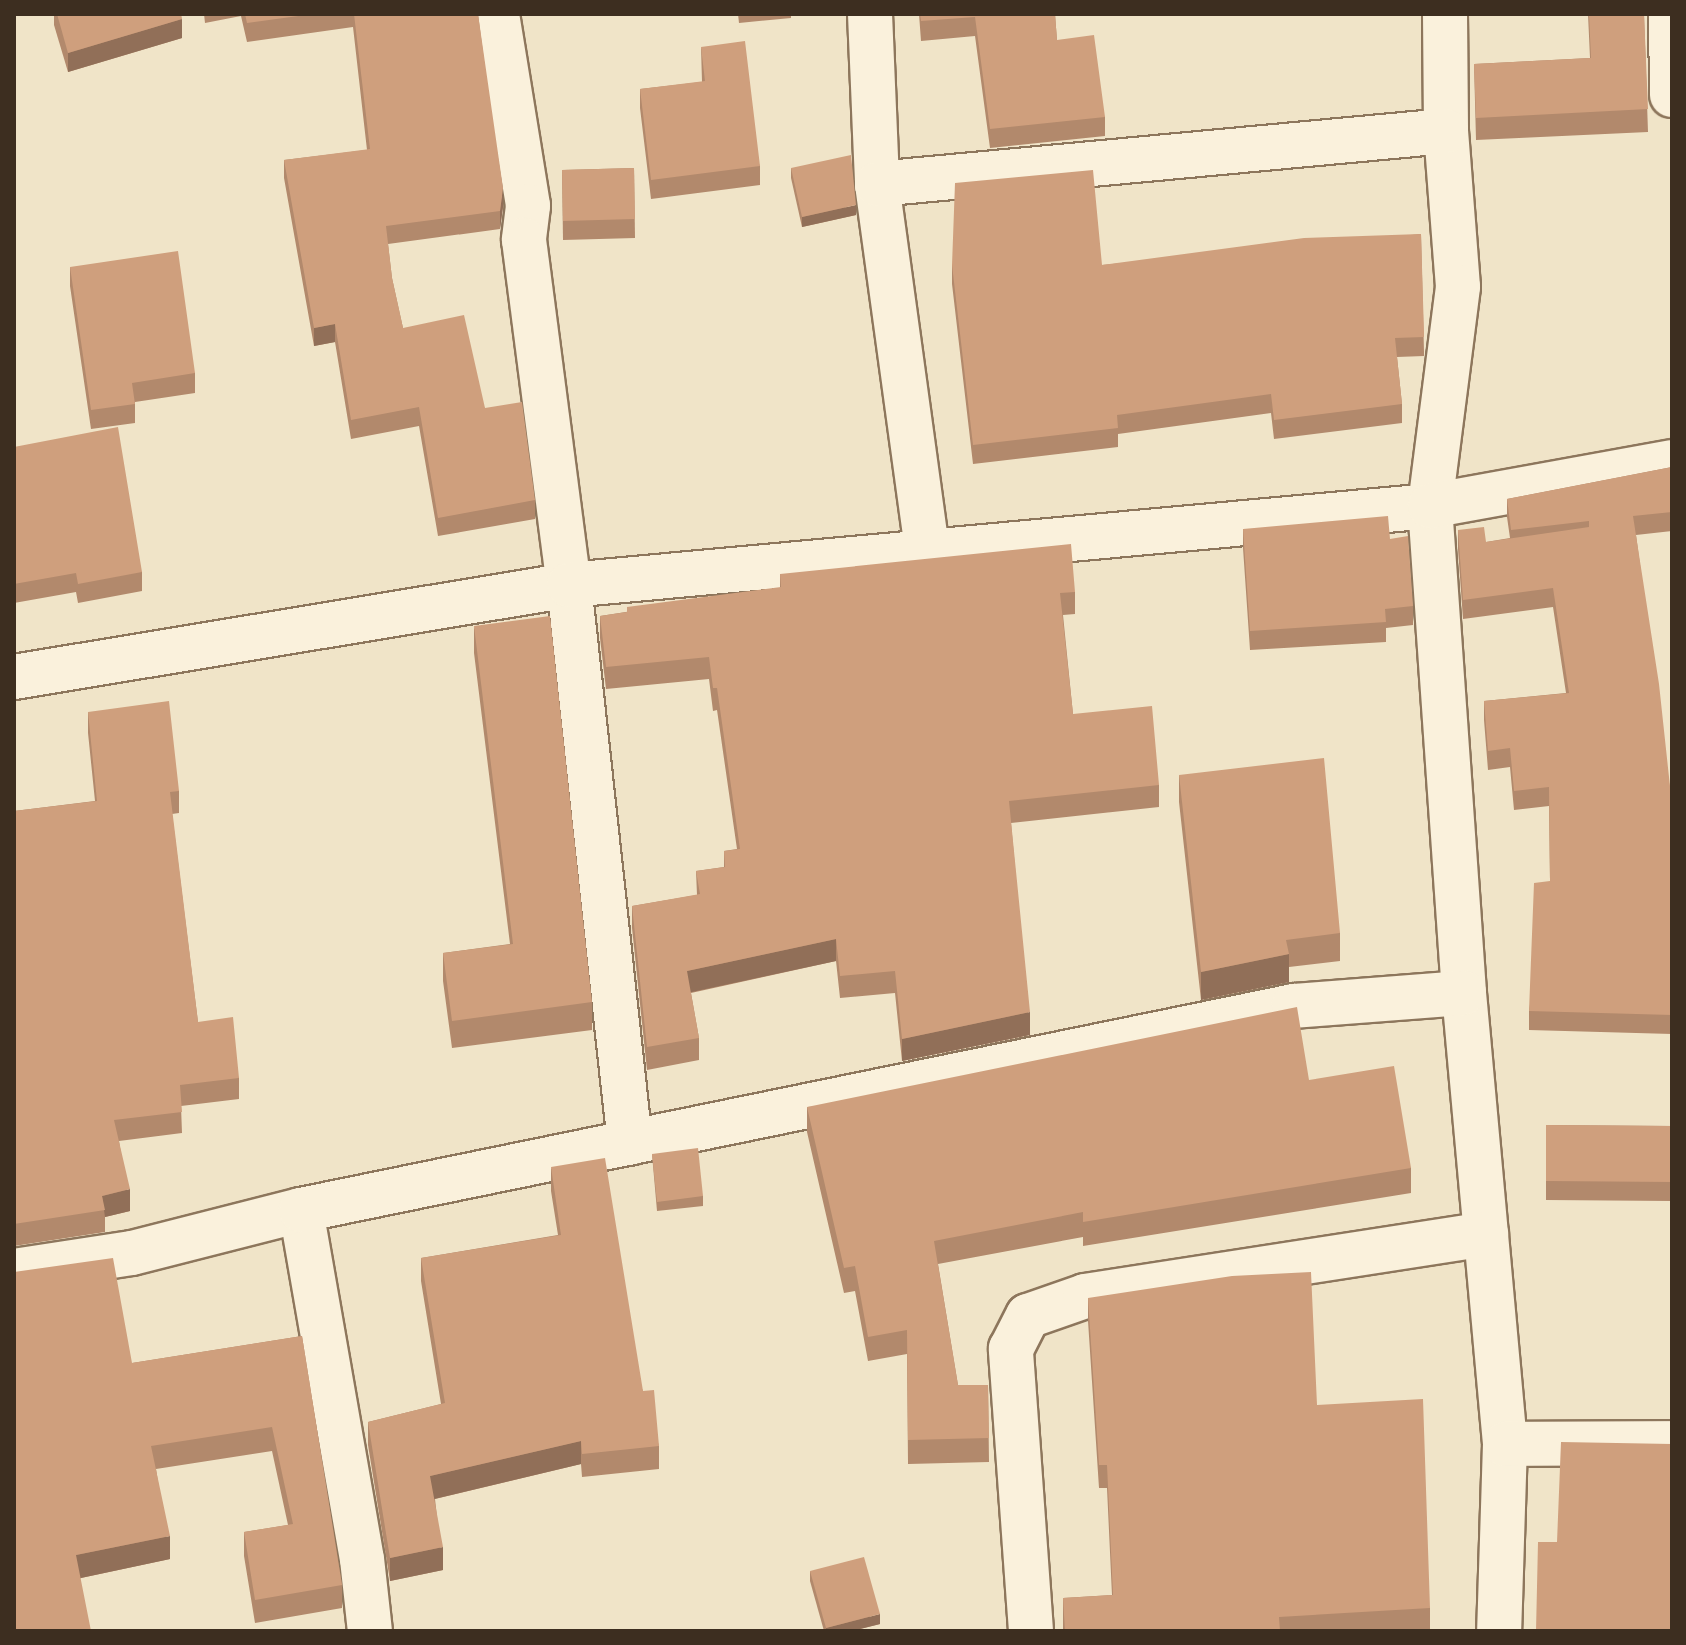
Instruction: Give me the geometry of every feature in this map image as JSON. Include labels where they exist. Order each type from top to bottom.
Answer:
[{"type":"street","points":[[497,14],[528,206],[524,240],[569,585],[630,1143]]},
{"type":"street","points":[[870,14],[877,184],[927,549]]},
{"type":"street","points":[[1445,14],[1446,131],[1458,287],[1430,506],[1464,993],[1505,1444],[1499,1631]]},
{"type":"street","points":[[1671,14],[1672,95]]},
{"type":"street","points":[[877,184],[1446,131]]},
{"type":"street","points":[[14,677],[569,585],[927,549],[1430,506],[1672,462]]},
{"type":"street","points":[[14,1271],[132,1253],[301,1210],[1294,1006],[1464,993]]},
{"type":"street","points":[[301,1210],[370,1631]]},
{"type":"street","points":[[1031,1631],[1011,1349],[1028,1316],[1085,1296],[1486,1234]]},
{"type":"street","points":[[1505,1444],[1672,1443]]},
{"type":"building","points":[[57,14],[181,14],[182,19],[68,53]]},
{"type":"building","points":[[245,14],[313,14],[247,23]]},
{"type":"building","points":[[354,14],[478,14],[503,188],[500,211],[386,226],[392,278],[403,328],[464,315],[485,408],[522,402],[535,500],[438,518],[419,407],[351,420],[335,324],[314,328],[284,160],[370,149]]},
{"type":"building","points":[[920,14],[1055,14],[1057,40],[1094,35],[1105,117],[990,129],[975,17],[921,21]]},
{"type":"building","points":[[1589,14],[1644,14],[1648,109],[1476,118],[1474,64],[1591,58]]},
{"type":"building","points":[[745,41],[760,166],[651,180],[640,89],[705,81],[701,47]]},
{"type":"building","points":[[851,155],[856,205],[802,217],[791,168]]},
{"type":"building","points":[[634,168],[635,219],[563,221],[562,170]]},
{"type":"building","points":[[1093,170],[1102,265],[1304,238],[1421,234],[1424,337],[1395,338],[1402,404],[1274,420],[1271,394],[1117,415],[1118,428],[973,445],[952,265],[955,183]]},
{"type":"building","points":[[178,251],[195,373],[132,383],[135,404],[91,410],[70,267]]},
{"type":"building","points":[[118,427],[142,572],[78,584],[76,573],[14,584],[14,447]]},
{"type":"building","points":[[1672,467],[1672,512],[1633,516],[1659,684],[1672,805],[1672,1015],[1529,1011],[1534,883],[1550,881],[1549,787],[1514,791],[1510,748],[1488,751],[1484,701],[1569,693],[1553,588],[1463,600],[1458,530],[1484,527],[1486,542],[1589,527],[1589,521],[1511,530],[1507,499]]},
{"type":"building","points":[[1388,516],[1390,539],[1408,536],[1413,606],[1385,609],[1386,622],[1250,631],[1243,529]]},
{"type":"building","points":[[1071,544],[1075,592],[1060,593],[1073,714],[1152,706],[1159,785],[1009,801],[1030,1012],[902,1039],[895,971],[840,976],[836,939],[687,971],[699,1038],[647,1047],[632,906],[700,894],[696,871],[725,867],[724,851],[740,849],[717,688],[713,688],[709,657],[606,667],[600,616],[627,612],[627,607],[781,587],[780,574]]},
{"type":"building","points":[[550,616],[592,1002],[452,1021],[443,953],[513,944],[474,626]]},
{"type":"building","points":[[169,701],[179,791],[170,792],[198,1022],[233,1017],[239,1078],[180,1085],[182,1112],[114,1120],[130,1189],[102,1196],[105,1210],[14,1224],[14,811],[97,801],[88,712]]},
{"type":"building","points":[[1324,758],[1340,933],[1286,940],[1289,954],[1201,972],[1179,775]]},
{"type":"building","points":[[1297,1007],[1309,1080],[1394,1066],[1411,1168],[1083,1222],[1083,1212],[934,1241],[958,1385],[988,1385],[989,1438],[908,1440],[907,1330],[868,1337],[855,1266],[844,1268],[807,1107]]},
{"type":"building","points":[[1546,1125],[1672,1126],[1672,1182],[1546,1181]]},
{"type":"building","points":[[698,1148],[703,1196],[657,1202],[652,1154]]},
{"type":"building","points":[[605,1158],[643,1391],[654,1390],[659,1446],[582,1454],[581,1441],[430,1476],[443,1547],[390,1558],[368,1422],[445,1403],[421,1258],[561,1235],[551,1167]]},
{"type":"building","points":[[113,1258],[132,1363],[302,1336],[342,1585],[255,1600],[244,1532],[293,1524],[272,1427],[151,1446],[170,1536],[76,1555],[91,1631],[14,1631],[14,1272]]},
{"type":"building","points":[[1311,1272],[1317,1405],[1423,1399],[1430,1608],[1279,1617],[1280,1631],[1065,1631],[1063,1598],[1113,1595],[1107,1465],[1099,1465],[1088,1298],[1232,1276]]},
{"type":"building","points":[[1561,1442],[1672,1444],[1672,1631],[1536,1631],[1538,1542],[1557,1542]]},
{"type":"building","points":[[864,1557],[880,1614],[826,1628],[810,1571]]}]
